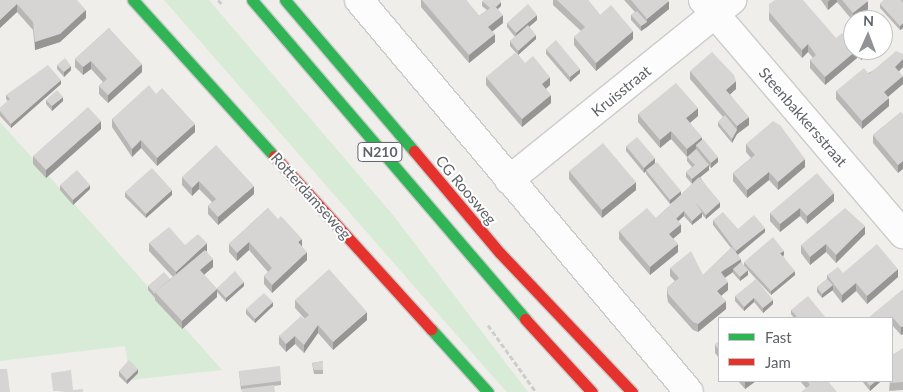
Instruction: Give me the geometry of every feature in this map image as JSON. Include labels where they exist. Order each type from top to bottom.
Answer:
[{"type":"street","name":"Rotterdamseweg","points":[[133,0],[488,392]]},
{"type":"street","name":"N210","points":[[252,0],[509,302],[592,392]]},
{"type":"street","name":"CG Roosweg","points":[[285,0],[500,253],[632,392]]},
{"type":"street","points":[[359,0],[689,392]]},
{"type":"street","name":"Kruisstraat","points":[[510,180],[717,5]]},
{"type":"street","name":"Steenbakkersstraat","points":[[717,5],[903,234]]},
{"type":"green space","points":[[164,0],[209,0],[393,215],[528,392],[507,392]]},
{"type":"green space","points":[[0,122],[222,370],[130,380],[125,346],[0,361]]},
{"type":"building","points":[[0,0],[77,0],[86,10],[60,34],[35,42],[33,22],[17,4],[0,20]]},
{"type":"building","points":[[422,0],[466,0],[479,16],[494,5],[503,15],[488,27],[495,34],[469,55]]},
{"type":"building","points":[[500,0],[501,2],[496,7],[494,5],[490,8],[482,1]]},
{"type":"building","points":[[557,0],[588,0],[600,15],[611,5],[633,31],[596,63],[574,37],[585,27]]},
{"type":"building","points":[[631,0],[668,0],[669,1],[647,19]]},
{"type":"building","points":[[775,0],[803,0],[836,38],[842,33],[843,34],[843,60],[845,60],[825,77],[810,60],[816,55],[808,44],[802,50],[769,12],[769,4]]},
{"type":"building","points":[[842,0],[868,1],[857,10],[850,10]]},
{"type":"building","points":[[884,0],[901,0],[903,3],[903,23],[900,26],[893,18],[893,10],[885,10],[880,4]]},
{"type":"building","points":[[528,4],[537,15],[516,33],[507,23]]},
{"type":"building","points":[[637,11],[647,22],[641,26],[631,15]]},
{"type":"building","points":[[528,25],[536,35],[518,51],[510,41]]},
{"type":"building","points":[[109,28],[142,64],[108,95],[99,86],[107,79],[91,61],[83,67],[75,59]]},
{"type":"building","points":[[556,40],[580,69],[570,77],[546,49]]},
{"type":"building","points":[[896,51],[903,54],[903,59],[895,67],[903,76],[884,92],[889,98],[862,121],[836,91],[864,68],[869,74],[885,60],[893,60],[893,54]]},
{"type":"building","points":[[516,52],[525,63],[533,56],[550,77],[542,84],[551,95],[522,119],[486,77]]},
{"type":"building","points":[[712,52],[734,75],[736,81],[726,90],[749,117],[737,126],[690,71]]},
{"type":"building","points":[[65,58],[71,66],[64,72],[57,65]]},
{"type":"building","points":[[48,65],[61,80],[11,124],[0,111],[0,108],[10,99],[6,95]]},
{"type":"building","points":[[676,83],[698,108],[686,118],[702,137],[687,149],[671,131],[660,140],[638,114]]},
{"type":"building","points":[[149,85],[156,94],[162,88],[195,124],[157,158],[141,140],[132,149],[112,119]]},
{"type":"building","points":[[57,90],[63,97],[52,106],[46,100]]},
{"type":"building","points":[[88,107],[101,121],[46,170],[33,156]]},
{"type":"building","points":[[901,112],[903,114],[903,161],[898,165],[873,135]]},
{"type":"building","points":[[725,115],[737,130],[732,139],[718,122]]},
{"type":"building","points":[[773,121],[780,125],[805,159],[778,182],[769,172],[747,190],[733,173],[755,155],[746,144]]},
{"type":"building","points":[[637,137],[655,158],[644,168],[626,146]]},
{"type":"building","points":[[703,139],[718,157],[711,163],[696,145]]},
{"type":"building","points":[[603,143],[636,182],[602,210],[569,171]]},
{"type":"building","points":[[216,145],[254,186],[218,217],[208,206],[216,199],[199,181],[192,188],[182,177]]},
{"type":"building","points":[[696,149],[709,165],[692,179],[686,172],[695,165],[687,157]]},
{"type":"building","points":[[657,162],[681,191],[670,200],[646,170]]},
{"type":"building","points":[[152,168],[172,190],[146,214],[125,192]]},
{"type":"building","points":[[77,170],[90,185],[73,200],[60,185]]},
{"type":"building","points":[[817,173],[834,193],[807,216],[800,208],[780,224],[770,213]]},
{"type":"building","points":[[699,177],[720,202],[706,215],[695,202],[702,212],[692,221],[684,211],[676,219],[667,208]]},
{"type":"building","points":[[268,208],[278,219],[281,216],[302,239],[298,242],[307,252],[272,285],[264,276],[272,268],[249,242],[237,253],[229,244]]},
{"type":"building","points":[[647,208],[656,218],[667,208],[681,224],[669,234],[678,244],[650,267],[619,231]]},
{"type":"building","points":[[845,208],[865,226],[836,255],[826,244],[810,257],[801,245]]},
{"type":"building","points":[[723,212],[738,229],[754,215],[765,228],[736,251],[713,220]]},
{"type":"building","points":[[169,227],[185,245],[198,234],[207,243],[176,272],[149,243]]},
{"type":"building","points":[[773,237],[784,251],[780,253],[795,271],[771,291],[744,262]]},
{"type":"building","points":[[877,244],[898,269],[867,296],[856,283],[842,295],[827,275],[838,267],[843,273]]},
{"type":"building","points":[[732,247],[741,259],[721,272],[728,282],[717,291],[726,301],[698,324],[693,322],[668,294],[667,288],[679,278],[670,268],[691,251],[703,275]]},
{"type":"building","points":[[205,250],[213,259],[200,270],[217,289],[182,321],[155,292]]},
{"type":"building","points":[[741,262],[748,270],[740,277],[733,269]]},
{"type":"building","points":[[329,269],[367,312],[333,342],[318,325],[304,345],[295,336],[286,344],[279,336],[301,316],[304,319],[309,315],[295,300]]},
{"type":"building","points":[[235,271],[244,282],[226,298],[217,288]]},
{"type":"building","points":[[164,272],[170,279],[155,294],[148,286]]},
{"type":"building","points":[[756,279],[773,300],[763,308],[754,298],[744,307],[735,296]]},
{"type":"building","points":[[827,279],[833,285],[822,294],[817,287]]},
{"type":"building","points":[[903,289],[903,326],[901,327],[893,317],[869,317]]},
{"type":"building","points":[[264,293],[273,302],[255,319],[246,309]]},
{"type":"building","points":[[808,296],[825,317],[797,317],[791,310]]},
{"type":"building","points":[[903,348],[903,382],[889,383],[893,382],[893,354]]},
{"type":"building","points":[[129,360],[138,369],[127,380],[119,371]]},
{"type":"building","points":[[323,361],[323,370],[314,370],[312,363]]},
{"type":"building","points":[[280,366],[281,381],[241,386],[239,371]]},
{"type":"building","points":[[0,369],[7,369],[10,392],[0,392]]},
{"type":"building","points":[[71,370],[73,390],[83,389],[83,392],[53,391],[51,373]]},
{"type":"building","points":[[808,382],[829,382],[837,392],[801,392],[810,385]]},
{"type":"building","points":[[867,382],[875,382],[870,386]]},
{"type":"building","points":[[274,385],[275,392],[242,392],[241,389]]},
{"type":"traffic: fast","points":[[133,0],[274,156]]},
{"type":"traffic: fast","points":[[252,0],[525,319]]},
{"type":"traffic: fast","points":[[285,0],[414,151]]},
{"type":"traffic: fast","points":[[431,329],[488,392]]},
{"type":"traffic: jam","points":[[414,151],[500,253],[632,392]]},
{"type":"traffic: jam","points":[[274,156],[431,329]]},
{"type":"traffic: jam","points":[[525,319],[592,392]]}]
